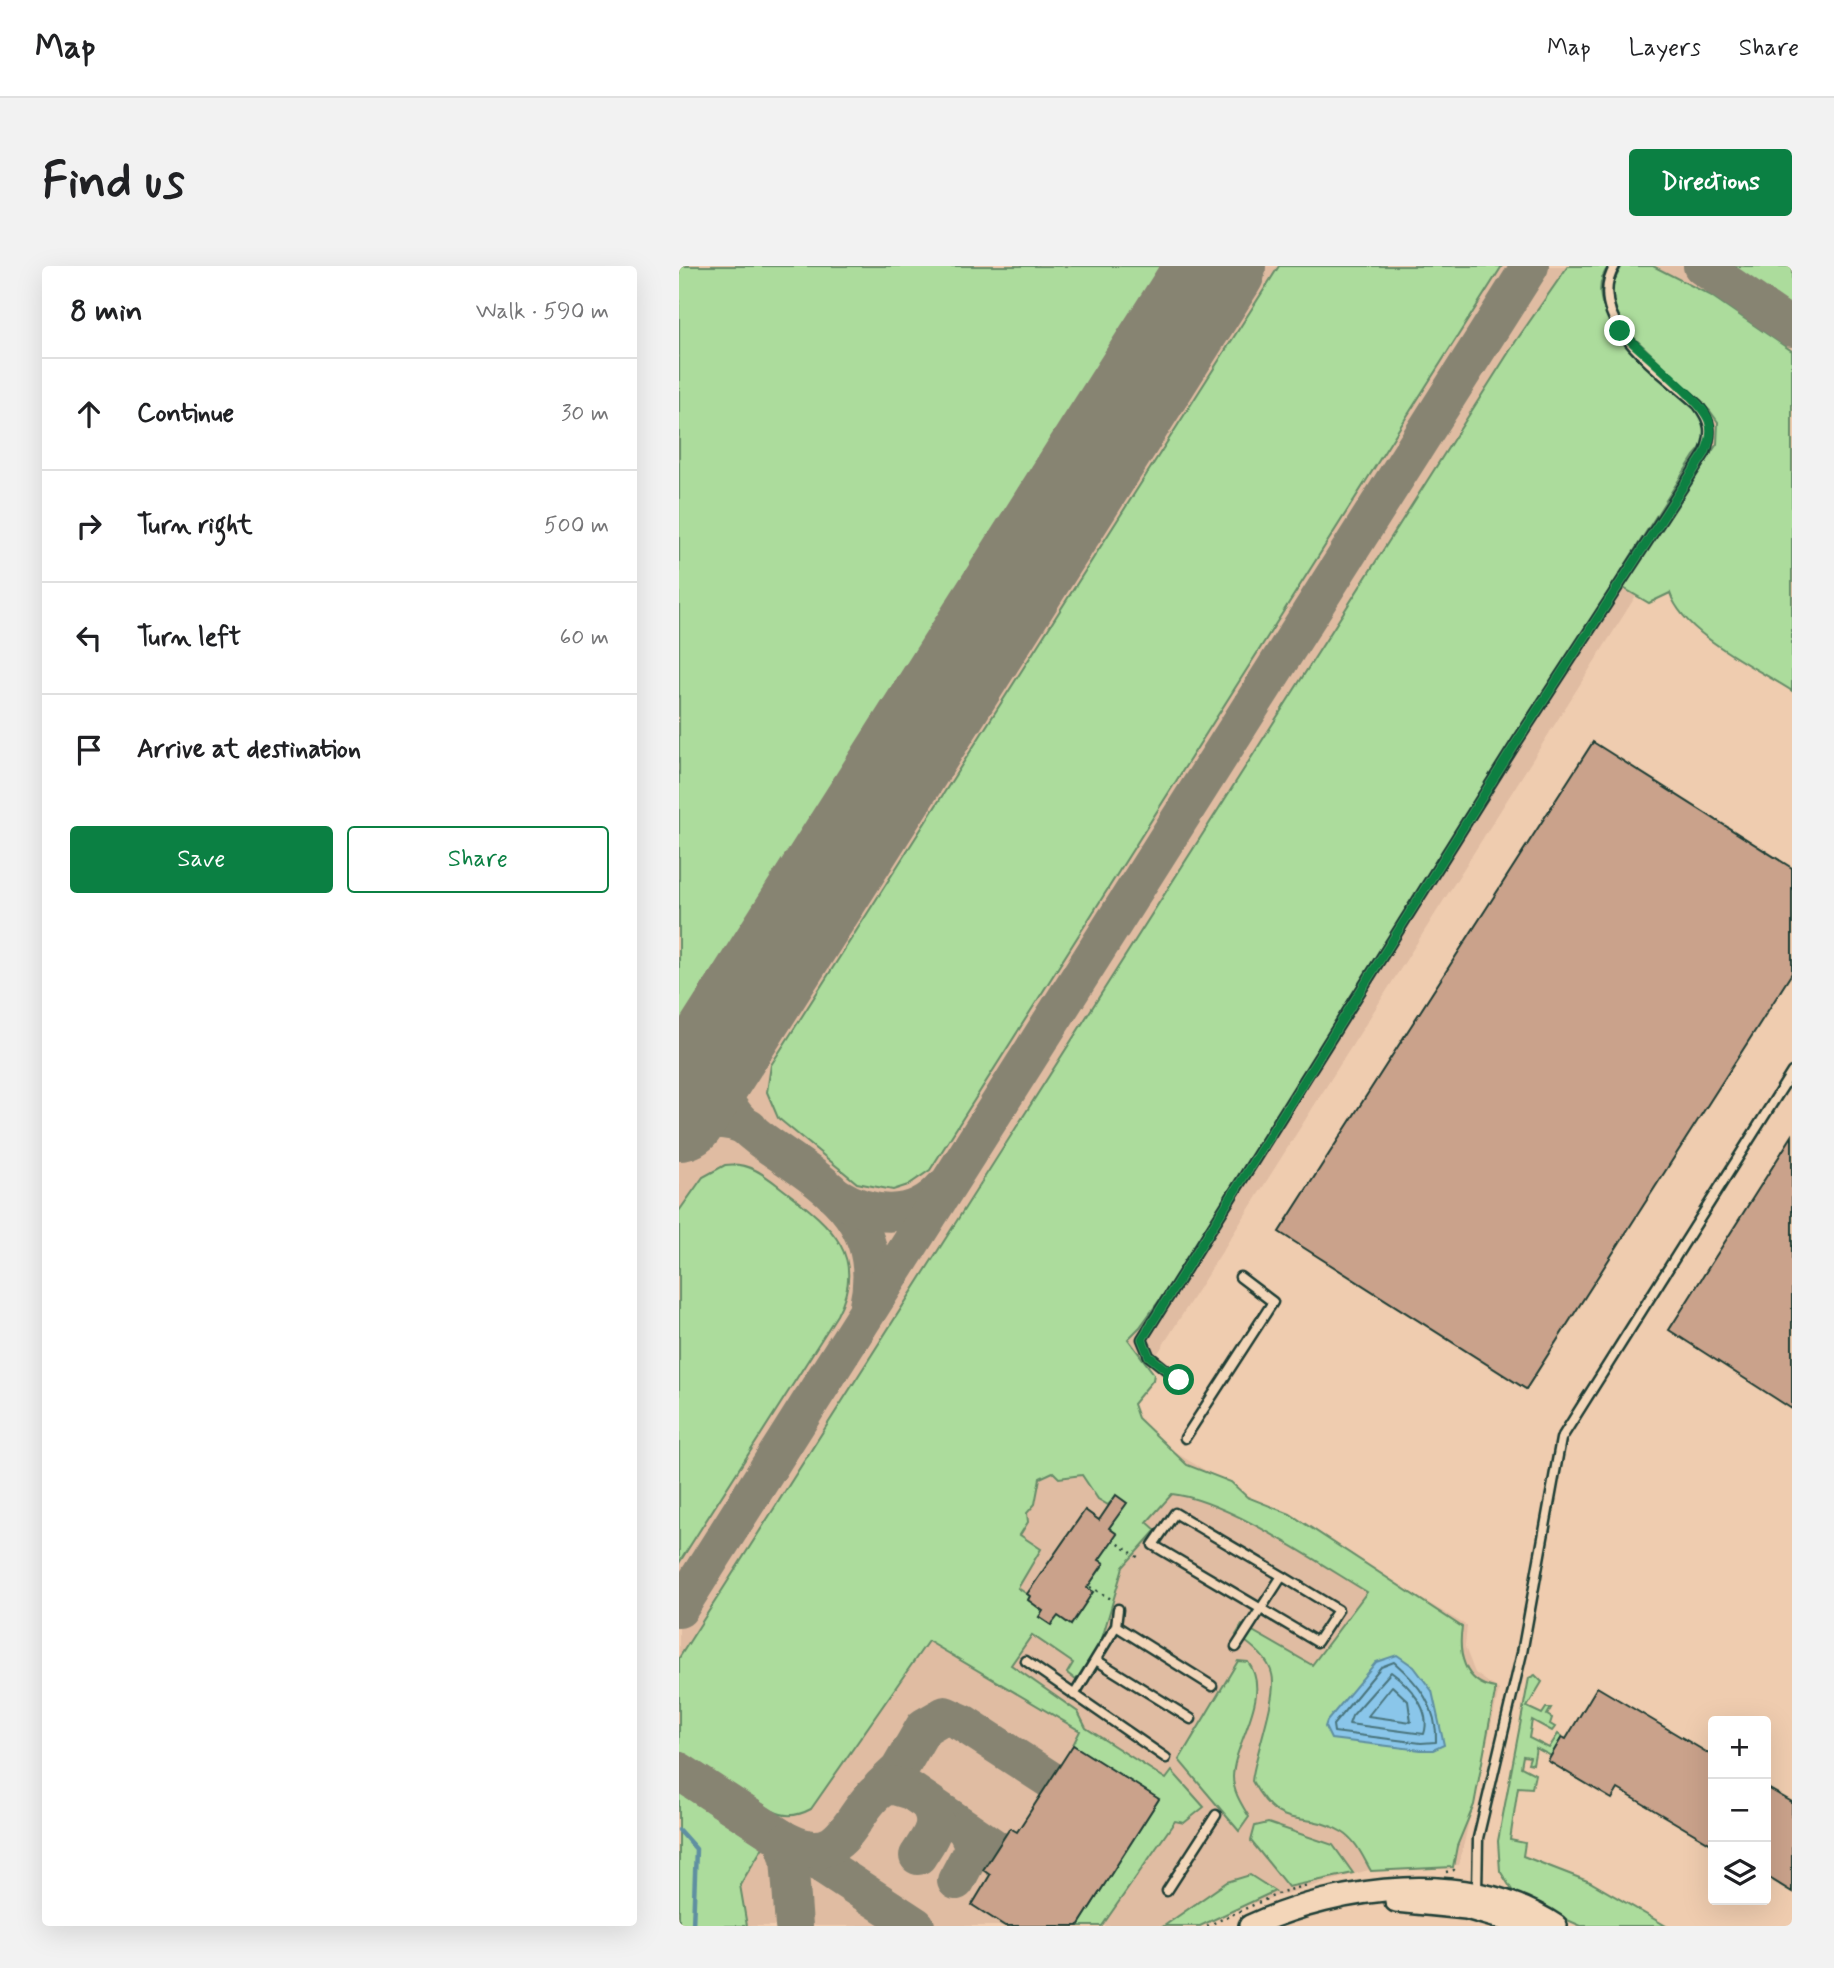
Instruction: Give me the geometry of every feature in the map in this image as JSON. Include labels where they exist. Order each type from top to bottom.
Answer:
[{"type":"street","points":[[1250,1926],[1327,1901],[1402,1888],[1446,1888],[1528,1926]]},
{"type":"street","points":[[1482,1906],[1536,1912],[1556,1926]]},
{"type":"lane","points":[[1179,1380],[1149,1356],[1142,1339],[1518,740],[1705,453],[1711,435],[1708,419],[1698,405],[1620,331],[1607,307],[1605,290],[1615,266]]},
{"type":"lane","points":[[1482,1906],[1478,1838],[1522,1653],[1561,1439],[1792,1072]]},
{"type":"lane","points":[[1185,1438],[1273,1301],[1240,1278]]},
{"type":"lane","points":[[1175,1513],[1282,1576],[1338,1610],[1317,1642],[1153,1545],[1175,1513]]},
{"type":"lane","points":[[1236,1647],[1282,1576]]},
{"type":"lane","points":[[1074,1695],[1116,1626],[1119,1605]]},
{"type":"lane","points":[[1116,1626],[1212,1686]]},
{"type":"lane","points":[[1095,1660],[1191,1719]]},
{"type":"lane","points":[[1026,1661],[1166,1758]]},
{"type":"lane","points":[[1167,1891],[1216,1815]]},
{"type":"path","points":[[1113,1539],[1139,1558]]},
{"type":"path","points":[[1090,1587],[1119,1605]]},
{"type":"shaded area","points":[[679,266],[1792,266],[1792,442],[1721,461],[1117,1418],[1467,1626],[1465,1647],[1475,1673],[1499,1690],[1459,1865],[1389,1864],[1209,1916],[1196,1926],[679,1926]]},
{"type":"green space","points":[[679,266],[1161,266],[679,1024]]},
{"type":"green space","points":[[1279,266],[1502,266],[930,1170],[908,1185],[893,1190],[857,1183],[778,1118],[767,1092],[771,1065]]},
{"type":"green space","points":[[1568,266],[1609,266],[1601,285],[1603,305],[1613,325],[1629,346],[1698,412],[1705,430],[1702,446],[1179,1273],[1140,1327],[1128,1339],[1154,1374],[1153,1380],[1133,1404],[1138,1418],[1187,1465],[1231,1482],[1247,1497],[1290,1514],[1462,1627],[1462,1656],[1469,1673],[1484,1685],[1495,1688],[1495,1693],[1474,1805],[1457,1846],[1453,1867],[1371,1871],[1347,1835],[1328,1825],[1283,1815],[1263,1798],[1252,1781],[1272,1696],[1272,1674],[1263,1657],[1236,1635],[1242,1625],[1312,1665],[1367,1592],[1245,1520],[1194,1499],[1172,1494],[1147,1522],[1156,1530],[1123,1567],[1101,1642],[1076,1680],[1067,1673],[1073,1663],[1032,1635],[1011,1665],[1078,1712],[1086,1728],[1166,1779],[1172,1771],[1204,1807],[1184,1823],[1175,1821],[1102,1926],[1078,1926],[1158,1800],[1073,1745],[1080,1731],[928,1641],[811,1809],[792,1815],[773,1811],[679,1751],[679,1658],[1516,341]],"holes":[[[1053,1472],[1059,1478],[1082,1475],[1098,1499],[1108,1505],[1116,1496],[1126,1503],[1109,1528],[1117,1534],[1094,1557],[1104,1564],[1090,1583],[1081,1585],[1071,1625],[1058,1616],[1051,1625],[1039,1617],[1043,1611],[1028,1600],[1030,1596],[1018,1588],[1041,1549],[1020,1535],[1028,1522],[1027,1513],[1035,1504],[1040,1478]]]},
{"type":"green space","points":[[1622,266],[1653,266],[1710,295],[1792,351],[1792,691],[1705,636],[1690,623],[1670,593],[1649,603],[1620,586],[1717,444],[1718,422],[1710,411],[1622,326],[1609,290]]},
{"type":"green space","points":[[1732,266],[1792,266],[1792,308]]},
{"type":"green space","points":[[725,1165],[751,1168],[766,1176],[831,1231],[846,1260],[846,1294],[837,1315],[679,1563],[679,1211],[703,1177]]},
{"type":"green space","points":[[1238,1661],[1248,1662],[1255,1675],[1256,1689],[1255,1703],[1239,1748],[1233,1777],[1236,1793],[1249,1817],[1239,1831],[1179,1760]]},
{"type":"green space","points":[[1535,1675],[1542,1682],[1527,1707],[1542,1714],[1546,1708],[1551,1708],[1547,1715],[1552,1718],[1550,1724],[1555,1727],[1552,1731],[1532,1720],[1529,1738],[1549,1748],[1558,1734],[1562,1737],[1551,1756],[1536,1748],[1533,1764],[1528,1763],[1530,1757],[1523,1756],[1521,1767],[1535,1774],[1532,1788],[1518,1787],[1510,1840],[1525,1843],[1523,1856],[1590,1882],[1666,1926],[1581,1926],[1517,1898],[1500,1871],[1498,1841],[1529,1678]]},
{"type":"green space","points":[[679,1792],[763,1847],[740,1885],[747,1926],[679,1926]]},
{"type":"green space","points":[[1268,1823],[1333,1845],[1353,1873],[1288,1887],[1251,1841],[1255,1826]]},
{"type":"green space","points":[[1250,1875],[1275,1891],[1200,1926],[1164,1926],[1227,1882]]},
{"type":"water","points":[[1397,1655],[1414,1667],[1432,1691],[1444,1745],[1433,1750],[1421,1750],[1331,1739],[1325,1727],[1327,1721],[1376,1662]]},
{"type":"building","points":[[1593,742],[1792,868],[1792,973],[1526,1389],[1279,1232]]},
{"type":"building","points":[[1792,1136],[1792,1409],[1669,1330]]},
{"type":"building","points":[[1116,1495],[1127,1503],[1109,1528],[1117,1534],[1099,1560],[1104,1563],[1087,1588],[1093,1592],[1071,1625],[1058,1616],[1051,1625],[1039,1617],[1043,1611],[1028,1600],[1030,1596],[1027,1594],[1085,1510],[1099,1520]]},
{"type":"building","points":[[1597,1687],[1708,1753],[1708,1842],[1618,1789],[1612,1799],[1548,1761],[1562,1737],[1566,1739]]},
{"type":"building","points":[[1073,1745],[1159,1799],[1078,1926],[1005,1926],[972,1905],[990,1875],[983,1870],[1010,1828],[1017,1832]]},
{"type":"building","points":[[1771,1790],[1792,1802],[1792,1892],[1771,1879]]},
{"type":"waterway","points":[[679,1830],[696,1849],[693,1926]]},
{"type":"taxiway","points":[[679,1609],[1530,266]]},
{"type":"taxiway","points":[[1702,266],[1792,328]]},
{"type":"taxiway","points":[[740,1020],[720,1069],[724,1099],[743,1124],[832,1192],[857,1222],[870,1259],[868,1306]]},
{"type":"taxiway","points":[[679,1054],[713,1044],[738,1021]]},
{"type":"taxiway","points":[[679,1129],[714,1119],[749,1128]]},
{"type":"taxiway","points":[[836,1196],[863,1208],[891,1213],[919,1207],[943,1188]]},
{"type":"taxiway","points":[[881,1787],[899,1770],[924,1727],[945,1715],[963,1723],[1049,1779]]},
{"type":"taxiway","points":[[679,1771],[916,1926]]},
{"type":"taxiway","points":[[787,1841],[808,1849],[825,1848],[838,1841],[877,1792],[891,1785],[911,1791],[996,1849]]},
{"type":"taxiway","points":[[918,1856],[933,1830],[934,1817],[928,1803]]},
{"type":"taxiway","points":[[956,1881],[974,1847],[966,1829]]},
{"type":"taxiway","points":[[782,1838],[789,1858],[794,1926]]},
{"type":"runway","points":[[679,1112],[1217,266]]},
{"type":"route","points":[[1179,1380],[1149,1356],[1142,1339],[1518,740],[1705,453],[1711,435],[1708,419],[1698,405],[1620,331]]}]
